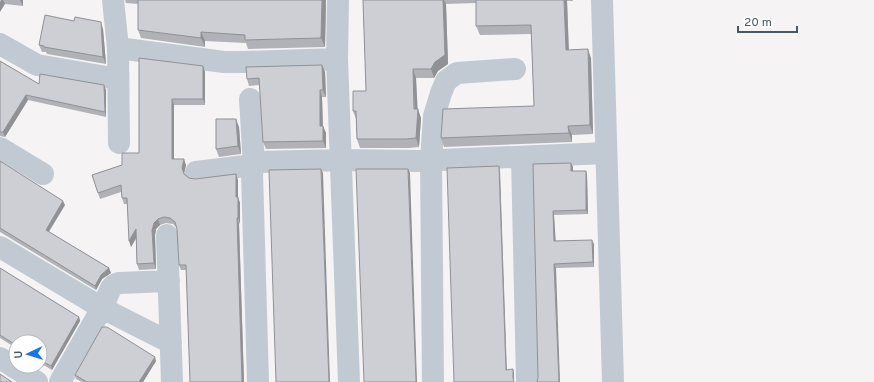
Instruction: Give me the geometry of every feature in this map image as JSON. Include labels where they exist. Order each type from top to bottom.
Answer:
[{"type":"street","points":[[113,0],[118,48],[119,143]]},
{"type":"street","points":[[338,0],[337,59],[342,160],[349,382]]},
{"type":"street","points":[[602,0],[612,382]]},
{"type":"street","points":[[0,44],[37,65],[118,80]]},
{"type":"street","points":[[118,48],[224,62],[337,59]]},
{"type":"street","points":[[433,382],[431,160],[434,116],[446,81],[457,73],[514,69]]},
{"type":"street","points":[[250,99],[254,165],[252,173],[258,382]]},
{"type":"street","points":[[0,148],[43,174]]},
{"type":"street","points":[[196,172],[254,165],[258,162],[342,160],[417,161],[606,153]]},
{"type":"street","points":[[522,157],[527,382]]},
{"type":"street","points":[[167,235],[172,382]]},
{"type":"street","points":[[0,247],[102,308],[171,343]]},
{"type":"street","points":[[60,382],[114,285],[119,283],[169,281]]},
{"type":"street","points":[[0,358],[37,382]]},
{"type":"building","points":[[138,0],[322,0],[321,38],[245,40],[245,35],[201,32],[201,38],[138,30]]},
{"type":"building","points":[[363,0],[443,0],[445,55],[435,62],[431,69],[413,69],[414,109],[418,109],[416,138],[357,139],[356,111],[353,111],[353,91],[366,91]]},
{"type":"building","points":[[476,0],[564,0],[566,50],[588,49],[590,125],[568,126],[569,133],[441,138],[443,109],[534,106],[531,25],[476,26]]},
{"type":"building","points":[[45,15],[74,21],[75,17],[101,22],[103,57],[39,45]]},
{"type":"building","points":[[139,58],[203,66],[203,99],[172,99],[172,159],[184,159],[182,168],[184,174],[189,178],[195,179],[236,174],[236,197],[238,197],[237,218],[242,382],[190,382],[186,265],[179,265],[177,229],[175,222],[170,218],[164,217],[158,219],[154,223],[152,230],[154,263],[137,264],[136,229],[129,241],[127,198],[122,198],[121,185],[98,193],[92,175],[122,165],[122,153],[139,153]]},
{"type":"building","points":[[0,61],[39,84],[40,74],[104,85],[105,112],[26,95],[3,132],[0,132]]},
{"type":"building","points":[[322,65],[323,90],[320,90],[320,126],[323,126],[323,141],[263,142],[259,78],[247,79],[246,67]]},
{"type":"building","points":[[216,119],[236,119],[238,146],[216,149]]},
{"type":"building","points":[[0,161],[63,201],[46,230],[109,268],[101,275],[95,286],[0,228]]},
{"type":"building","points":[[571,163],[571,171],[586,171],[586,210],[553,211],[554,241],[592,240],[593,262],[554,264],[559,382],[537,382],[533,164]]},
{"type":"building","points":[[499,166],[506,370],[513,369],[514,382],[454,382],[447,168]]},
{"type":"building","points":[[321,169],[329,382],[276,382],[269,170]]},
{"type":"building","points":[[356,169],[408,169],[416,382],[364,382]]},
{"type":"building","points":[[0,268],[79,317],[51,366],[48,364],[48,334],[8,334],[8,340],[0,335]]},
{"type":"building","points":[[102,327],[107,327],[155,357],[139,382],[87,382],[75,375]]},
{"type":"building","points":[[0,374],[12,382],[0,382]]}]
